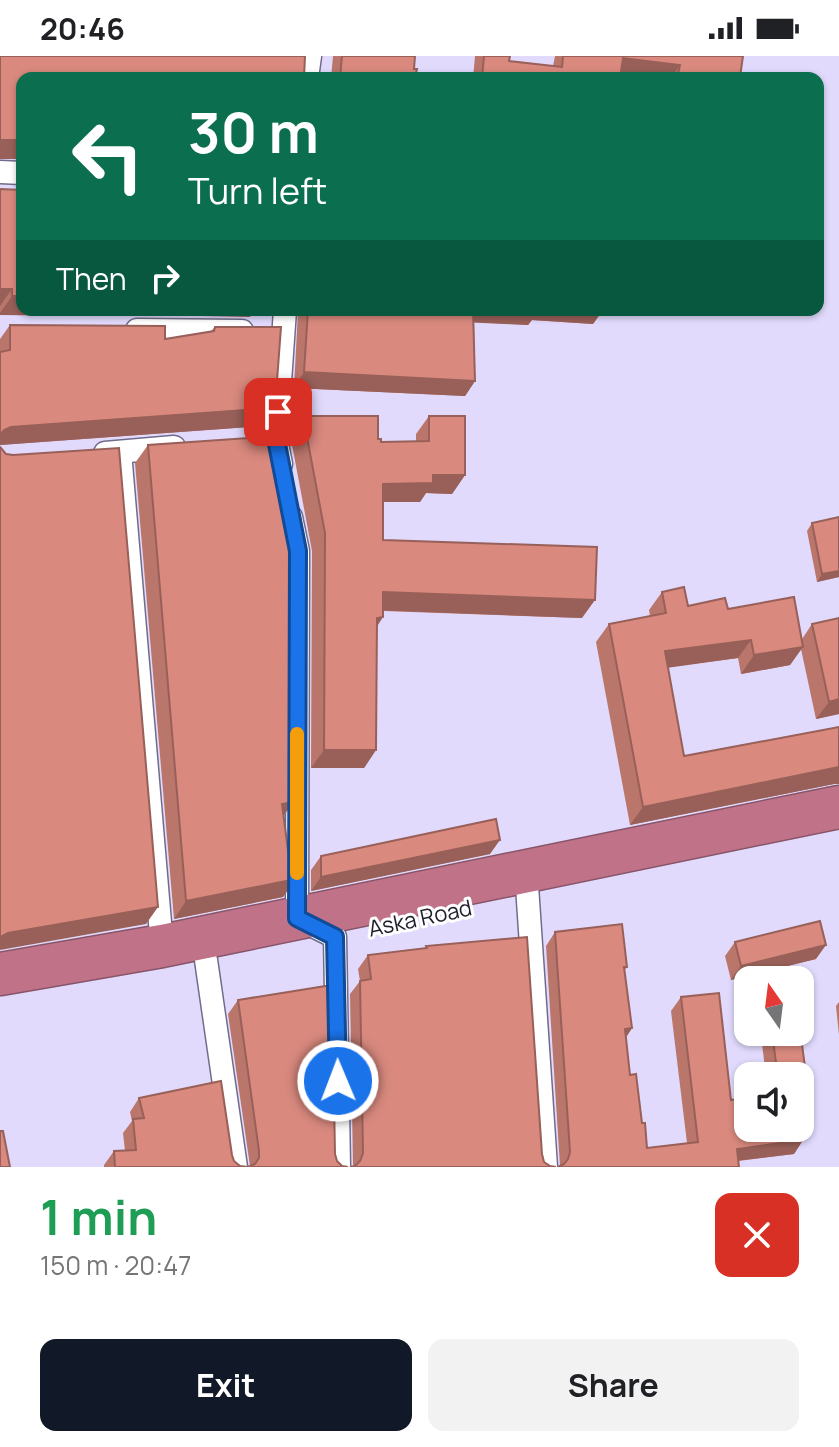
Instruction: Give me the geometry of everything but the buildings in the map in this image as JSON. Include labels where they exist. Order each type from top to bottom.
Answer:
[{"type":"highway","points":[[0,974],[162,946],[297,918],[527,883],[839,807]]},
{"type":"highway","name":"Aska Road","points":[[0,994],[206,960],[296,941],[335,937],[527,883],[839,834]]},
{"type":"street","points":[[110,330],[284,320],[269,440],[286,488],[298,551],[297,918],[335,937],[339,1167]]},
{"type":"street","points":[[90,454],[198,445]]},
{"type":"street","points":[[120,452],[162,946]]},
{"type":"street","points":[[527,883],[546,1167]]},
{"type":"street","points":[[206,960],[236,1167]]},
{"type":"slow traffic","points":[[297,734],[297,873]]},
{"type":"route","points":[[278,412],[276,439],[298,551],[297,918],[335,937],[338,1081]]}]
